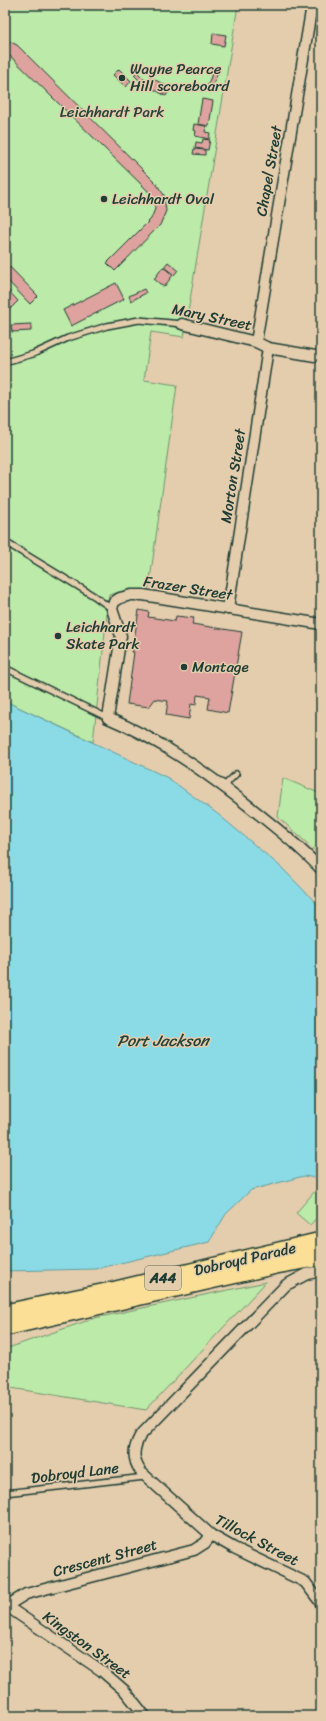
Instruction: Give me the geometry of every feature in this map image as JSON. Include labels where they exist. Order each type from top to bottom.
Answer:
[{"type":"highway","name":"Dobroyd Parade","points":[[5,1313],[116,1290],[321,1241]]},
{"type":"highway","name":"Dobroyd Parade","points":[[5,1328],[276,1265],[321,1257]]},
{"type":"street","name":"Chapel Street","points":[[256,342],[312,5]]},
{"type":"street","name":"Mary Street","points":[[182,324],[256,342],[268,348],[321,357]]},
{"type":"street","name":"Morton Street","points":[[228,609],[268,348]]},
{"type":"street","name":"Frazer Street","points":[[112,609],[114,602],[120,598],[131,595],[143,595],[321,624]]},
{"type":"street","points":[[112,609],[121,636],[108,718],[159,742],[190,761],[224,786],[296,844],[321,869]]},
{"type":"street","name":"Dobroyd Parade","points":[[134,1452],[140,1436],[286,1285],[306,1274],[321,1271]]},
{"type":"street","name":"Tillock Street","points":[[134,1452],[136,1465],[147,1477],[211,1535],[234,1548],[305,1582],[321,1602]]},
{"type":"street","name":"Crescent Street","points":[[5,1606],[26,1594],[194,1550],[205,1543],[211,1535]]},
{"type":"street","name":"Kingston Street","points":[[5,1606],[102,1671],[125,1691],[145,1716]]},
{"type":"lane","name":"Mary Street","points":[[5,362],[33,354],[68,338],[107,326],[139,320],[182,324]]},
{"type":"lane","points":[[5,542],[94,596],[112,609]]},
{"type":"lane","points":[[5,668],[108,718]]},
{"type":"lane","points":[[224,786],[236,774]]},
{"type":"lane","name":"Dobroyd Lane","points":[[5,1493],[147,1477]]},
{"type":"green space","name":"Leichhardt Park","points":[[5,5],[238,5],[184,337],[151,332],[144,380],[177,385],[149,587],[146,591],[123,591],[109,595],[93,742],[5,701]]},
{"type":"green space","points":[[283,778],[321,794],[321,856],[278,817]]},
{"type":"green space","points":[[321,1184],[321,1213],[310,1225],[296,1213]]},
{"type":"green space","points":[[266,1282],[146,1410],[5,1387],[5,1349],[95,1318]]},
{"type":"water","name":"Port Jackson","points":[[5,701],[168,778],[219,815],[282,868],[321,908],[321,1182],[315,1178],[304,1176],[251,1190],[226,1214],[209,1242],[95,1269],[5,1271]]},
{"type":"building","points":[[213,33],[226,35],[224,46],[212,44]]},
{"type":"building","points":[[5,39],[17,45],[155,182],[164,195],[166,211],[160,225],[115,271],[107,263],[151,219],[155,209],[154,199],[147,190],[5,51]]},
{"type":"building","points":[[214,68],[219,70],[210,92],[206,90]]},
{"type":"building","name":"Wayne Pearce Hill scoreboard","points":[[119,69],[131,81],[126,87],[113,75]]},
{"type":"building","points":[[137,72],[145,80],[142,83],[134,75]]},
{"type":"building","points":[[150,77],[170,88],[166,96],[146,85]]},
{"type":"building","points":[[202,99],[213,101],[209,126],[198,124]]},
{"type":"building","points":[[194,124],[206,126],[205,132],[210,133],[209,139],[195,136],[196,131],[193,130]]},
{"type":"building","points":[[203,139],[210,140],[208,150],[195,148],[196,142],[202,143]]},
{"type":"building","points":[[194,149],[205,150],[205,155],[193,154]]},
{"type":"building","points":[[5,262],[38,296],[30,304],[5,278]]},
{"type":"building","points":[[168,262],[178,270],[174,275],[164,267]]},
{"type":"building","points":[[163,267],[173,275],[164,287],[154,279]]},
{"type":"building","points":[[116,283],[124,299],[71,326],[63,310]]},
{"type":"building","points":[[5,287],[18,301],[5,314]]},
{"type":"building","points":[[144,289],[146,293],[131,301],[129,296]]},
{"type":"building","points":[[31,324],[31,331],[12,332],[11,325]]},
{"type":"building","name":"Montage","points":[[139,610],[149,612],[148,617],[175,621],[176,616],[194,618],[192,624],[242,632],[228,713],[208,709],[210,697],[197,695],[196,705],[191,704],[189,719],[166,715],[168,701],[155,699],[149,707],[127,704],[134,652],[132,652]]},
{"type":"place","name":"Wayne Pearce Hill scoreboard","points":[[122,78]]},
{"type":"place","name":"Leichhardt Oval","points":[[104,199]]},
{"type":"place","name":"Leichhardt Skate Park","points":[[58,636]]},
{"type":"place","name":"Montage","points":[[184,667]]}]
